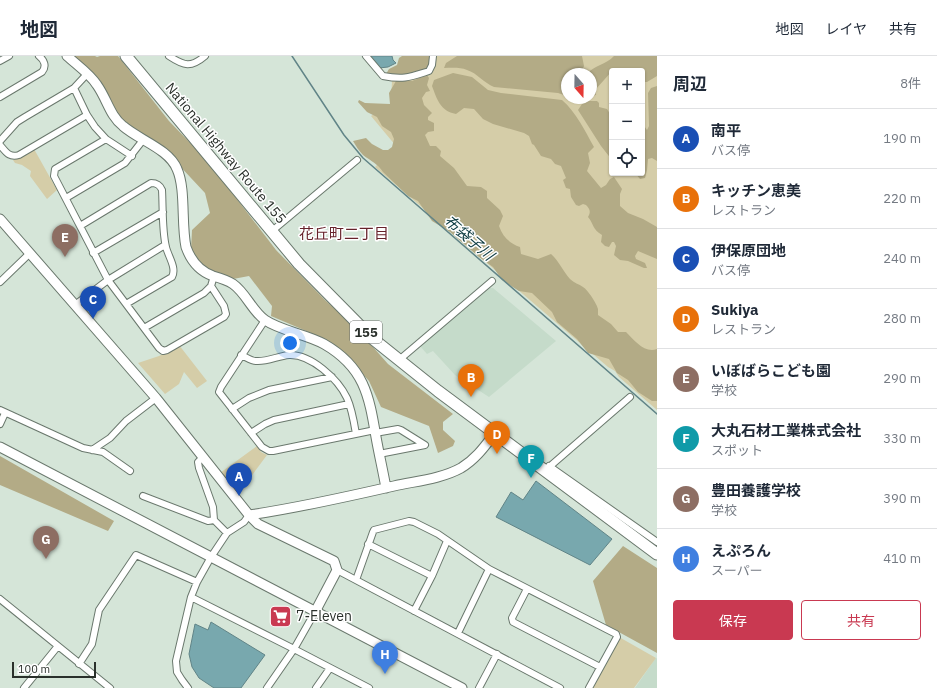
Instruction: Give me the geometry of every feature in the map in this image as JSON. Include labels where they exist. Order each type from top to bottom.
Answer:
[{"type":"highway","name":"National Highway Route 155","points":[[126,56],[299,264],[372,339],[438,391],[547,469],[657,554]]},
{"type":"street","points":[[0,61],[9,56]]},
{"type":"street","points":[[0,97],[42,72],[44,69],[44,61],[39,56]]},
{"type":"street","points":[[67,56],[98,86],[112,113],[120,123],[143,140],[166,154],[174,162],[181,179],[184,237],[188,255],[199,268],[206,273],[228,281],[240,290],[264,320],[318,341],[338,353],[356,373],[366,391],[371,406],[386,488]]},
{"type":"street","points":[[169,56],[184,64],[191,65],[205,56]]},
{"type":"street","points":[[366,56],[383,76],[397,79],[408,78],[429,71],[432,65],[433,56]]},
{"type":"street","points":[[0,141],[21,120],[74,88],[87,74]]},
{"type":"street","points":[[74,88],[87,115],[106,139],[132,156]]},
{"type":"street","points":[[0,145],[9,155],[14,157],[20,156],[87,115]]},
{"type":"street","points":[[106,139],[55,169],[54,176],[108,280],[159,348],[167,350],[224,317],[226,314],[224,306],[211,286]]},
{"type":"street","points":[[66,198],[125,163],[143,140]]},
{"type":"street","points":[[272,231],[357,160]]},
{"type":"street","points":[[80,226],[152,183],[159,185],[162,190],[165,245],[174,270],[172,277],[126,304]]},
{"type":"street","points":[[93,252],[163,212]]},
{"type":"street","points":[[0,219],[156,398],[202,458],[258,524],[334,561],[337,570],[560,688]]},
{"type":"street","points":[[75,305],[108,280],[165,245]]},
{"type":"street","points":[[0,282],[30,253]]},
{"type":"street","points":[[144,328],[204,293],[211,286],[214,276]]},
{"type":"street","points":[[399,360],[492,281]]},
{"type":"street","points":[[264,320],[219,392],[262,447],[273,452],[356,434],[398,429],[425,445],[379,454]]},
{"type":"street","points":[[241,355],[256,361],[290,355],[302,357],[312,361],[332,377],[347,397],[356,434]]},
{"type":"street","points":[[232,408],[249,398],[269,390],[332,377]]},
{"type":"street","points":[[630,397],[547,469],[657,542]]},
{"type":"street","points":[[92,450],[110,438],[126,421],[156,398]]},
{"type":"street","points":[[251,433],[274,420],[349,404]]},
{"type":"street","points":[[0,424],[3,412],[83,448],[103,452],[130,471]]},
{"type":"street","points":[[188,688],[177,672],[176,661],[191,597],[197,582],[211,557],[227,533],[244,522],[249,515],[386,488],[438,476],[461,468],[479,453],[495,433]]},
{"type":"street","points":[[0,448],[462,688]]},
{"type":"street","points":[[202,458],[198,462],[199,468],[213,507],[214,520],[227,533]]},
{"type":"street","points":[[143,496],[208,521],[214,520]]},
{"type":"street","points":[[356,580],[374,530],[409,521],[414,522],[434,532],[489,569],[616,634],[617,637],[589,688]]},
{"type":"street","points":[[414,611],[448,541]]},
{"type":"street","points":[[368,544],[432,576]]},
{"type":"street","points":[[79,664],[92,644],[99,610],[136,555],[197,582]]},
{"type":"street","points":[[458,633],[489,569]]},
{"type":"street","points":[[267,688],[294,649],[337,570]]},
{"type":"street","points":[[528,589],[512,618],[513,622],[600,667]]},
{"type":"street","points":[[191,597],[369,688]]},
{"type":"street","points":[[0,599],[110,688]]},
{"type":"street","points":[[24,688],[58,646]]},
{"type":"street","points":[[479,688],[497,654]]},
{"type":"street","points":[[316,688],[330,668]]},
{"type":"shaded area","points":[[71,56],[118,56],[169,121],[198,151],[276,250],[325,300],[358,330],[388,364],[453,414],[443,422],[443,430],[455,441],[453,446],[438,453],[429,426],[381,407],[369,381],[352,362],[334,346],[318,336],[271,316],[272,306],[249,276],[233,279],[198,265],[191,250],[192,230],[210,213],[205,193],[177,163],[127,126]]},
{"type":"shaded area","points":[[402,56],[430,56],[430,67],[428,70],[407,76],[386,74],[389,69],[397,65],[399,58]]},
{"type":"shaded area","points":[[434,56],[657,56],[657,410],[619,377],[615,371],[608,367],[375,167],[396,146],[371,116],[391,103],[392,80]]},
{"type":"shaded area","points":[[457,56],[582,56],[584,66],[583,68],[561,68],[561,94],[494,87],[467,70],[458,68],[444,68],[446,63]]},
{"type":"shaded area","points":[[614,56],[657,56],[657,76],[645,82],[645,68],[609,68],[609,74],[597,88],[597,68],[595,68]]},
{"type":"shaded area","points":[[453,73],[472,77],[488,90],[501,93],[561,100],[561,104],[566,104],[576,116],[594,147],[588,153],[590,163],[587,171],[601,188],[614,177],[622,189],[620,194],[620,206],[628,213],[657,227],[657,259],[638,251],[635,256],[636,259],[645,263],[647,268],[628,261],[620,260],[614,255],[616,246],[614,242],[612,242],[609,247],[605,246],[601,242],[602,235],[595,229],[588,217],[590,211],[586,205],[576,205],[571,197],[570,189],[566,188],[563,180],[566,178],[561,166],[555,164],[551,159],[541,156],[532,144],[529,136],[524,133],[493,124],[483,119],[474,109],[464,108],[456,114],[446,110],[440,104],[432,86],[434,80]]},
{"type":"shaded area","points":[[427,75],[429,78],[427,85],[430,91],[426,92],[422,98],[424,105],[432,113],[428,117],[428,120],[434,123],[434,131],[428,132],[425,135],[430,146],[436,146],[441,151],[440,156],[454,168],[467,186],[481,187],[487,191],[487,198],[500,210],[503,216],[499,226],[502,233],[513,244],[520,247],[521,254],[538,259],[551,254],[570,279],[583,287],[590,294],[598,309],[598,315],[611,324],[618,332],[626,332],[644,348],[648,350],[657,349],[657,401],[652,401],[638,392],[628,380],[617,373],[609,359],[588,353],[577,339],[557,322],[552,312],[532,293],[519,291],[502,280],[493,267],[450,232],[432,221],[418,201],[408,196],[379,167],[363,155],[353,141],[366,138],[372,144],[383,150],[388,150],[392,147],[394,139],[391,132],[382,126],[377,117],[367,112],[358,102],[359,100],[365,103],[390,104],[389,93],[396,81],[412,81]]},
{"type":"shaded area","points":[[657,86],[657,161],[652,158],[648,159],[645,178],[640,179],[638,176],[645,176],[645,127],[647,130],[649,126],[648,93],[651,88]]},
{"type":"shaded area","points":[[597,101],[599,103],[599,107],[607,109],[609,112],[609,156],[601,146],[578,110],[582,104],[597,104]]},
{"type":"shaded area","points":[[34,149],[57,190],[47,199],[30,176],[31,171],[22,165],[15,163],[13,160]]},
{"type":"shaded area","points":[[489,288],[493,288],[556,341],[489,397],[455,375],[433,351],[427,354],[420,346]]},
{"type":"shaded area","points":[[179,345],[207,381],[197,388],[184,372],[179,384],[165,394],[138,363],[159,356]]},
{"type":"shaded area","points":[[257,446],[261,452],[267,455],[250,478],[234,490],[220,473]]},
{"type":"shaded area","points":[[0,456],[114,521],[108,531],[0,485]]},
{"type":"shaded area","points":[[623,546],[657,568],[657,653],[606,625],[593,581]]},
{"type":"shaded area","points":[[619,637],[656,658],[634,688],[593,688]]},
{"type":"shaded area","points":[[657,658],[657,688],[635,688],[655,659]]},
{"type":"water","points":[[370,56],[392,56],[396,63],[388,67],[379,68]]},
{"type":"water","points":[[536,481],[612,539],[590,565],[496,517],[511,492],[523,500]]},
{"type":"water","points":[[211,622],[265,655],[241,688],[214,688],[199,678],[192,667],[189,654],[195,624],[208,630]]},
{"type":"waterway","name":"布袋子川","points":[[292,56],[344,135],[363,158],[657,414]]},
{"type":"place","name":"いぼばらこども園","points":[[65,257]]},
{"type":"place","name":"伊保原団地","points":[[93,319]]},
{"type":"place","name":"キッチン恵美","points":[[471,397]]},
{"type":"place","name":"Sukiya","points":[[497,454]]},
{"type":"place","name":"大丸石材工業株式会社","points":[[531,478]]},
{"type":"place","name":"南平","points":[[239,496]]},
{"type":"place","name":"豊田養護学校","points":[[46,559]]},
{"type":"place","name":"7-Eleven","points":[[280,616]]},
{"type":"place","name":"えぷろん","points":[[385,674]]},
{"type":"district","name":"花丘町二丁目","points":[[344,234]]}]
